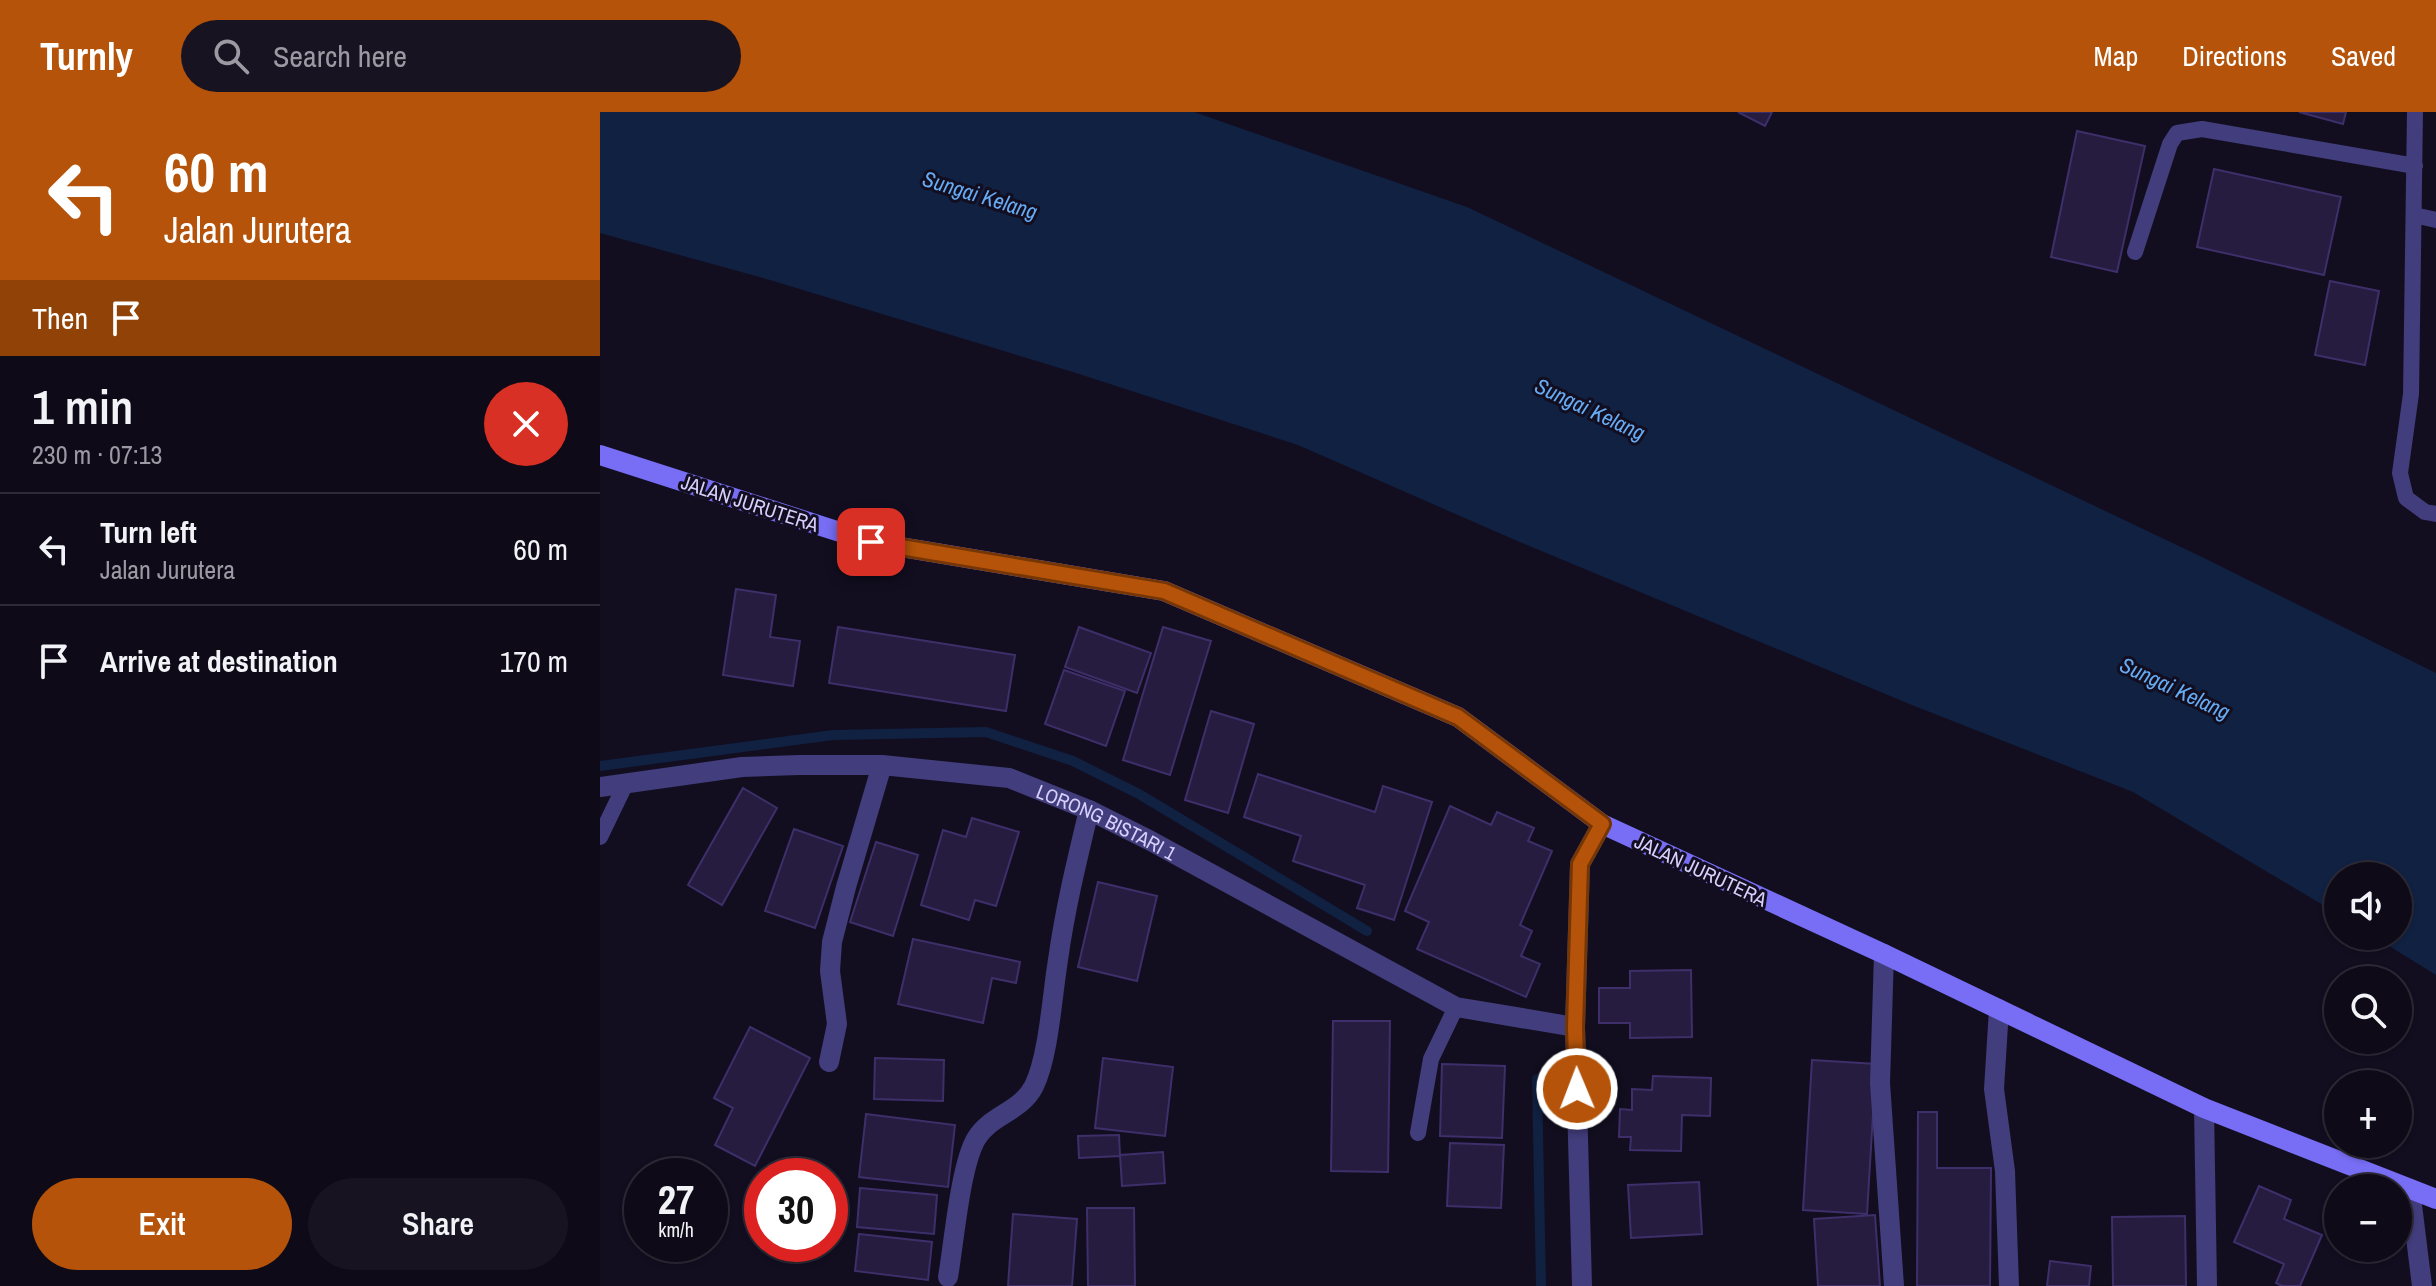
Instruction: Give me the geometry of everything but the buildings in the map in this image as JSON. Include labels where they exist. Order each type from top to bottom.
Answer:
[{"type":"street","name":"JALAN JURUTERA","points":[[600,455],[871,542],[1164,591],[1458,717],[1602,824],[1884,954],[2204,1108],[2372,1174]]},
{"type":"street","points":[[829,1062],[837,1024],[830,971],[832,942],[882,765]]},
{"type":"street","name":"LORONG BISTARI 1","points":[[600,787],[742,767],[882,765],[1009,778],[1089,810],[1456,1007],[1575,1027]]},
{"type":"street","points":[[948,1277],[965,1173],[976,1139],[993,1121],[1017,1108],[1034,1087],[1042,1059],[1067,897],[1089,810]]},
{"type":"street","points":[[1582,1286],[1575,1027],[1580,864],[1602,824]]},
{"type":"street","points":[[1884,954],[1880,1083],[1894,1286]]},
{"type":"street","points":[[1999,1009],[1994,1089],[2005,1171],[2009,1286]]},
{"type":"street","points":[[2204,1108],[2207,1286]]},
{"type":"street","name":"JALAN JURUTERA","points":[[2412,1190],[2436,1199]]},
{"type":"street","points":[[2412,1205],[2422,1286]]},
{"type":"lane","points":[[2415,112],[2411,394],[2400,473],[2406,498],[2425,512],[2436,514]]},
{"type":"lane","points":[[2135,252],[2170,144],[2177,133],[2202,129],[2415,166]]},
{"type":"lane","points":[[2414,215],[2436,220]]},
{"type":"lane","points":[[600,837],[626,783]]},
{"type":"lane","points":[[1418,1133],[1431,1059],[1456,1007]]},
{"type":"water","name":"Sungai Kelang","points":[[600,112],[1194,112],[1467,207],[2204,558],[2436,673],[2436,975],[2396,950],[2412,950],[2412,862],[2324,862],[2324,906],[2133,792],[1912,705],[1515,540],[1298,445],[1076,373],[770,280],[600,233]]},
{"type":"waterway","points":[[600,766],[833,735],[986,732],[1073,761],[1139,794],[1367,931]]},
{"type":"waterway","points":[[1537,1079],[1541,1286]]},
{"type":"route","points":[[871,542],[1164,591],[1458,717],[1602,824],[1580,864],[1575,1027],[1577,1089]]}]
